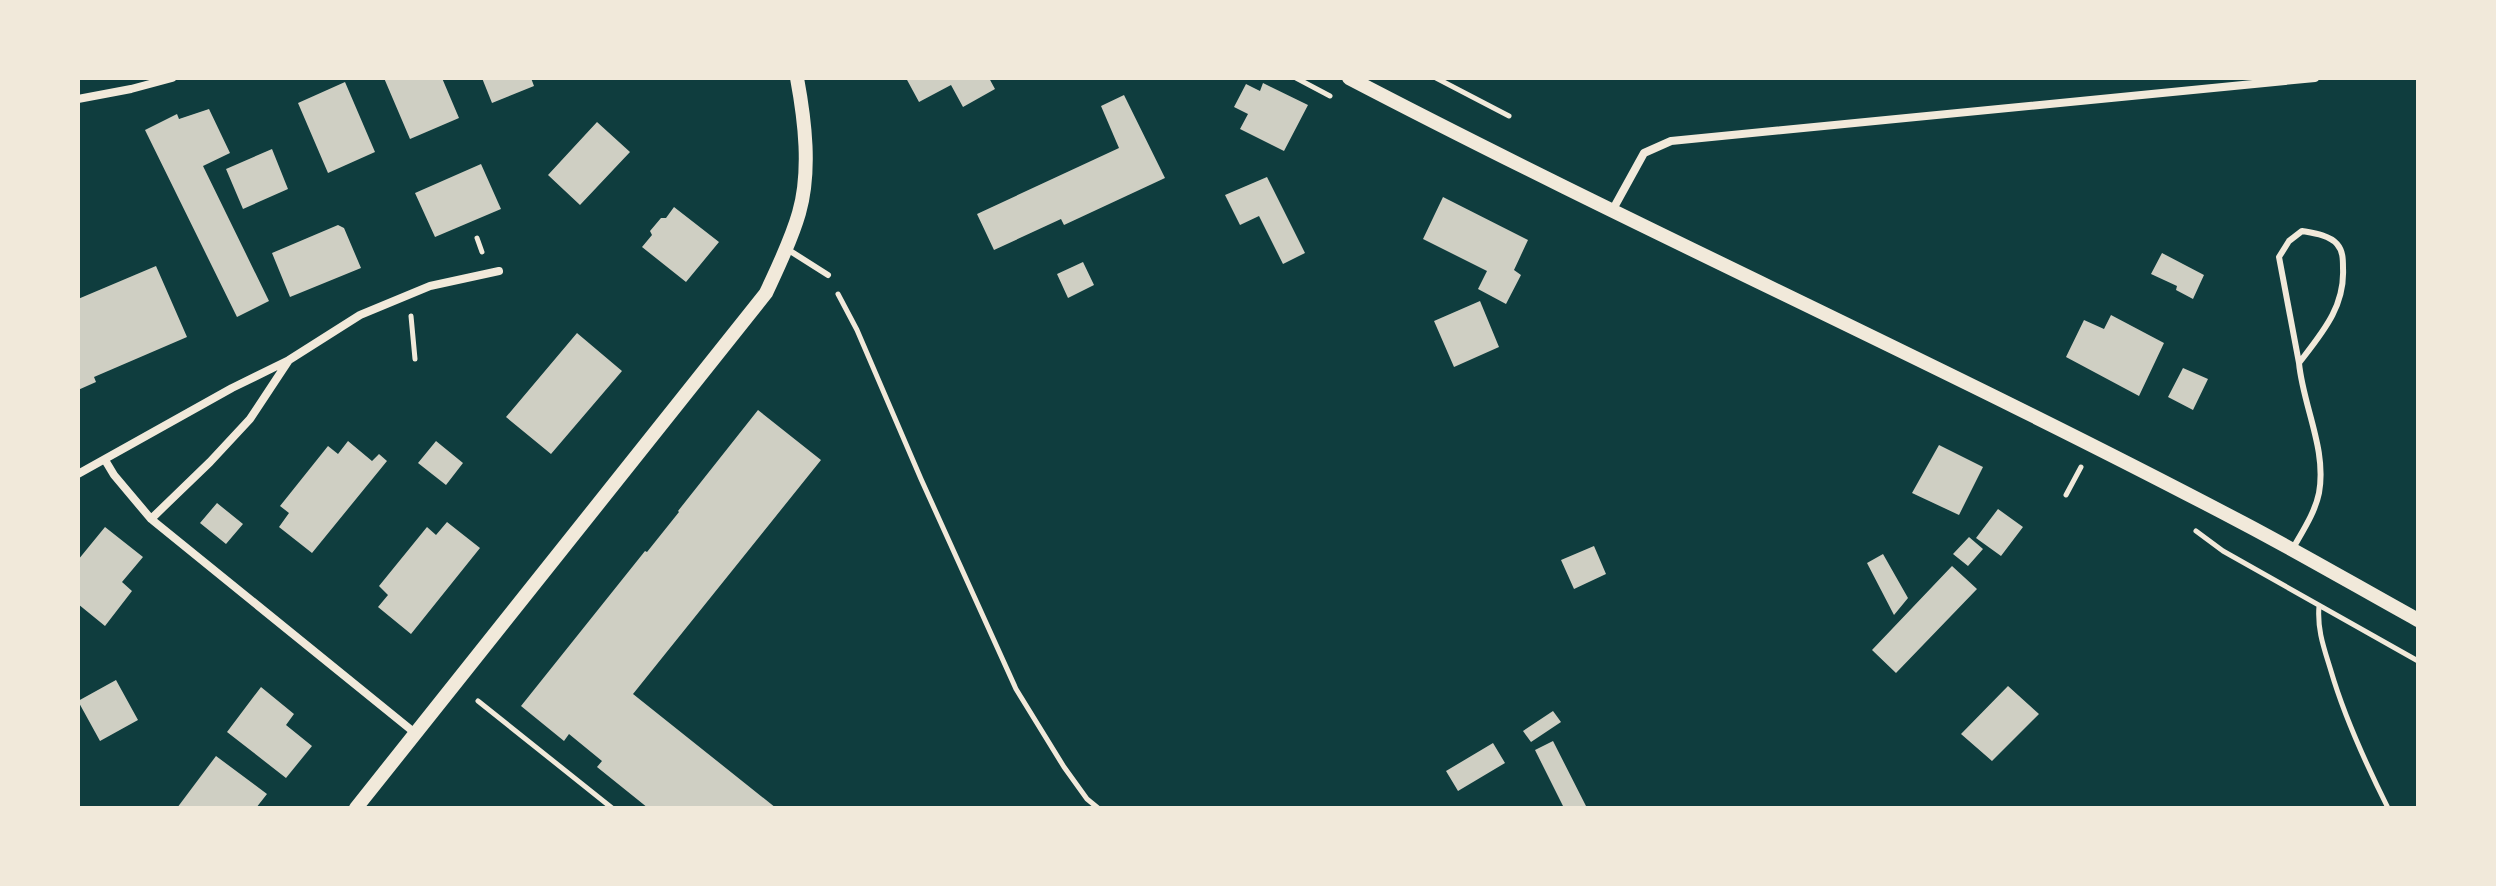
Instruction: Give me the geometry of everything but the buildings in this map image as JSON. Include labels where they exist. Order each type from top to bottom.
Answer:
[{"type":"street","points":[[129,78],[131,89]]},
{"type":"street","points":[[78,99],[172,78]]},
{"type":"street","points":[[356,808],[766,293],[787,249],[800,211],[805,133],[797,78]]},
{"type":"street","points":[[1349,78],[1612,211],[2054,427],[2292,550],[2418,620]]},
{"type":"street","points":[[1612,211],[1644,153],[1671,141],[2315,78]]},
{"type":"street","points":[[78,474],[232,388],[289,360],[360,315],[430,286],[499,271]]},
{"type":"street","points":[[151,519],[250,419],[289,360]]},
{"type":"street","points":[[105,460],[151,519],[415,733]]},
{"type":"lane","points":[[2292,550],[2309,520],[2319,493],[2319,459],[2299,363],[2279,257],[2289,241],[2302,231],[2336,242],[2343,256],[2344,283],[2336,311],[2299,363]]},
{"type":"lane","points":[[787,249],[828,275]]},
{"type":"path","points":[[1436,78],[1509,116]]},
{"type":"path","points":[[828,275],[857,330],[1016,689],[1064,767],[1087,799],[1098,808]]},
{"type":"path","points":[[410,294],[415,359]]},
{"type":"path","points":[[2066,495],[2081,466]]},
{"type":"path","points":[[2223,551],[2418,661]]},
{"type":"path","points":[[2319,606],[2317,626],[2341,705],[2388,808]]},
{"type":"path","points":[[478,701],[612,808]]}]
